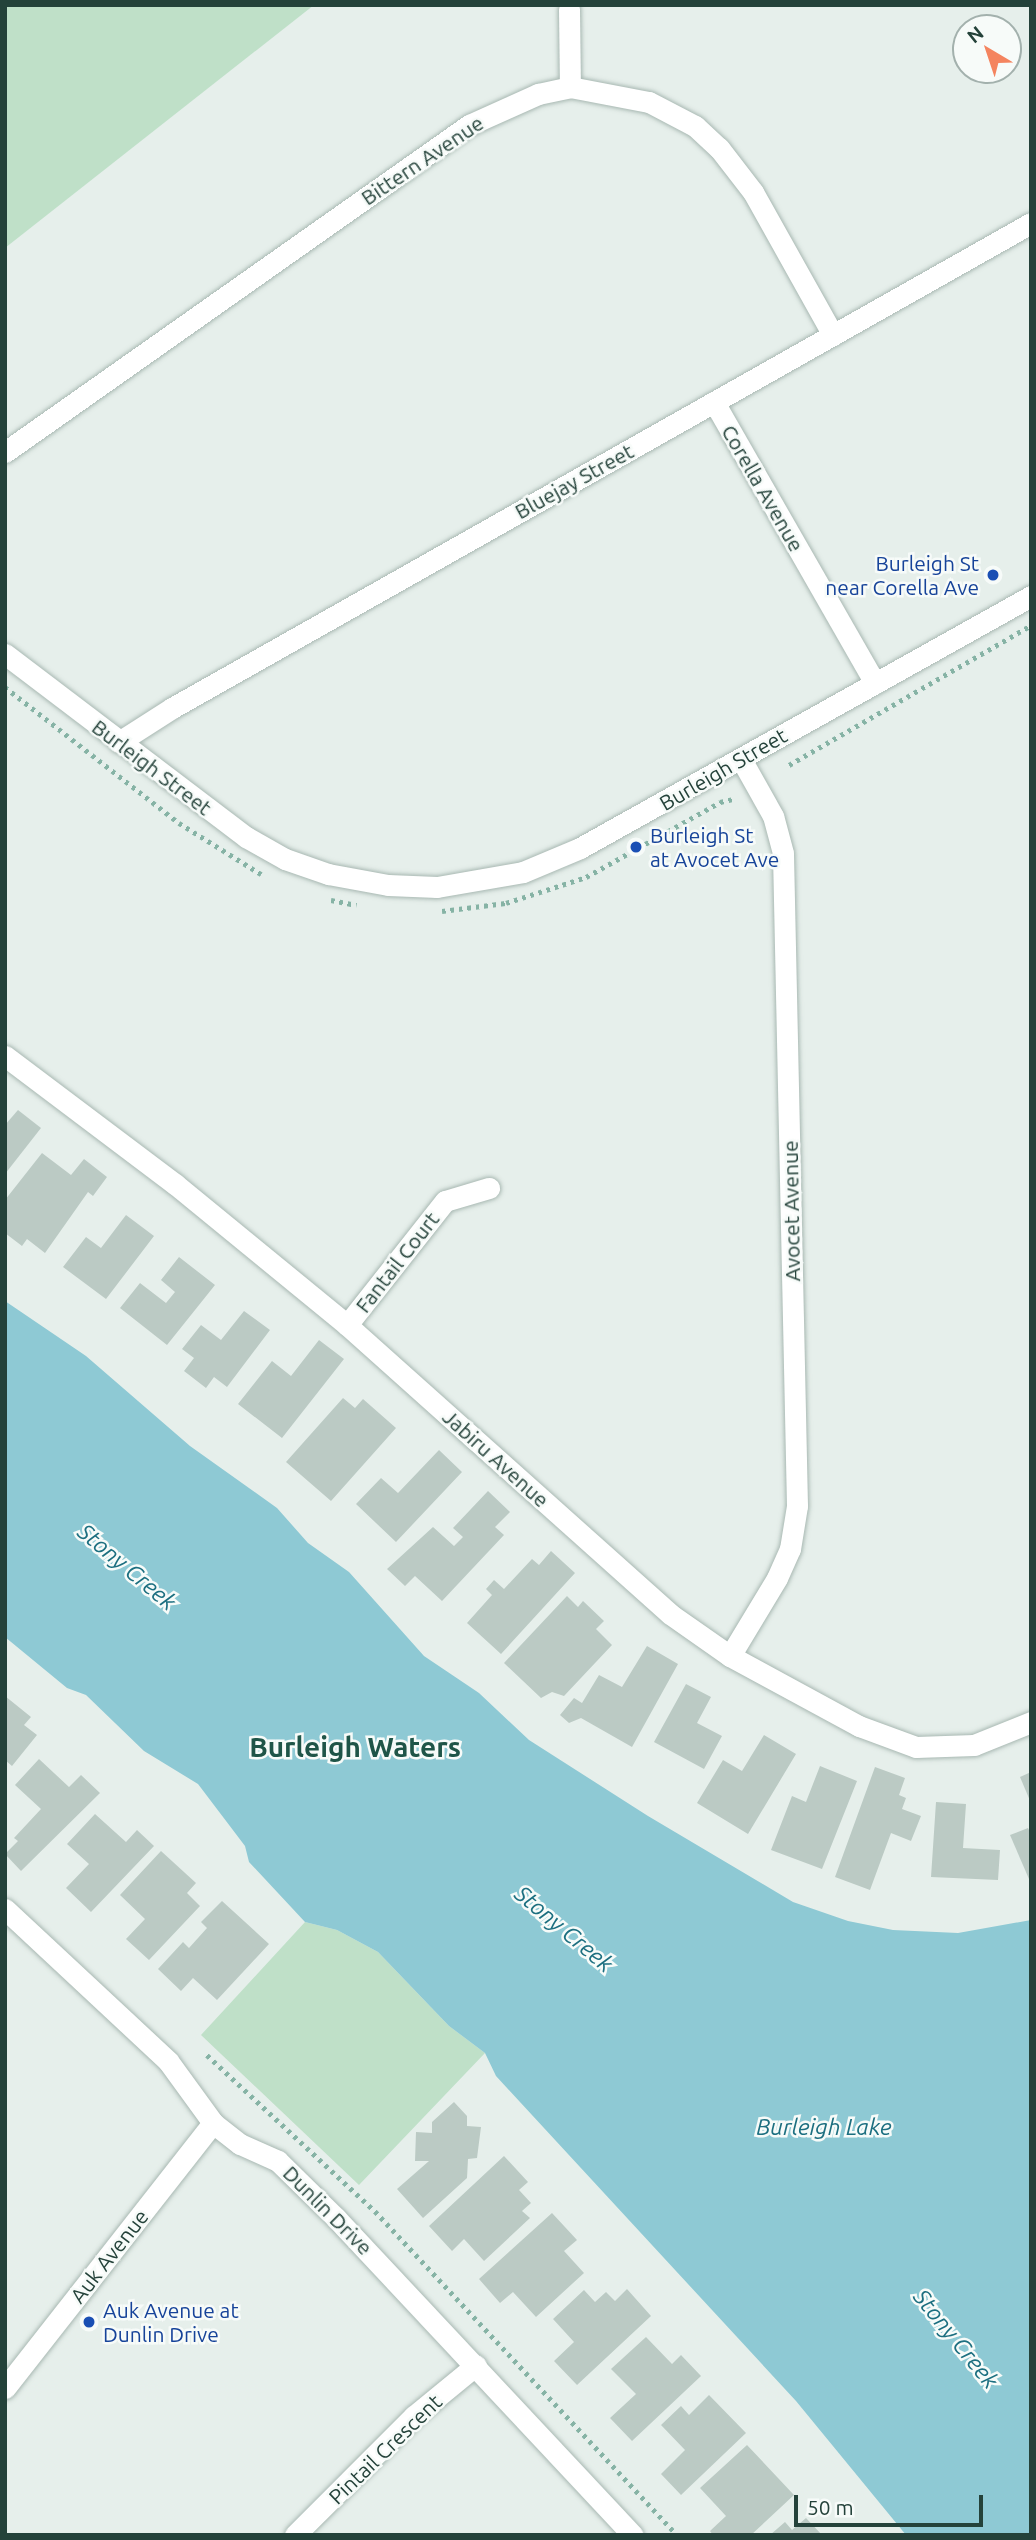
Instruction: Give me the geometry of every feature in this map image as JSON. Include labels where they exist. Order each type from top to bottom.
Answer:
[{"type":"street","points":[[569,9],[570,87]]},
{"type":"street","name":"Bittern Avenue","points":[[5,452],[469,125],[538,94],[570,87],[649,102],[695,126],[719,148],[752,192],[833,335]]},
{"type":"street","name":"Bluejay Street","points":[[119,742],[1031,223]]},
{"type":"street","name":"Corella Avenue","points":[[714,402],[875,683]]},
{"type":"street","name":"Burleigh Street","points":[[5,654],[246,837],[285,859],[340,876],[436,887],[483,881],[553,861],[1031,596]]},
{"type":"street","name":"Avocet Avenue","points":[[730,1656],[777,1578],[790,1549],[797,1506],[783,853],[773,816],[741,759]]},
{"type":"street","name":"Jabiru Avenue","points":[[5,1056],[175,1184],[348,1325],[670,1614],[730,1656],[859,1726],[916,1747],[974,1745],[1031,1721]]},
{"type":"street","name":"Fantail Court","points":[[348,1325],[445,1201],[489,1188]]},
{"type":"street","name":"Dunlin Drive","points":[[5,1909],[168,2061],[213,2123],[240,2144],[278,2161],[476,2365],[633,2535]]},
{"type":"street","name":"Auk Avenue","points":[[5,2388],[213,2123]]},
{"type":"street","name":"Pintail Crescent","points":[[295,2535],[414,2416],[476,2365]]},
{"type":"path","points":[[789,765],[1031,625]]},
{"type":"path","points":[[5,687],[179,823],[239,864],[271,880]]},
{"type":"path","points":[[439,911],[506,903],[586,877],[720,802],[733,799]]},
{"type":"path","points":[[318,896],[365,906]]},
{"type":"path","points":[[207,2054],[375,2211],[677,2535]]},
{"type":"green space","points":[[5,5],[314,5],[5,248]]},
{"type":"green space","points":[[305,1922],[337,1930],[378,1952],[449,2026],[485,2053],[359,2185],[201,2035]]},
{"type":"water","name":"Burleigh Lake","points":[[5,1301],[86,1356],[190,1446],[277,1508],[308,1543],[349,1572],[424,1656],[479,1693],[529,1740],[648,1816],[793,1902],[848,1921],[893,1930],[958,1933],[1031,1920],[1031,2535],[906,2535],[796,2401],[496,2076],[485,2053],[449,2026],[378,1952],[337,1930],[305,1922],[249,1862],[245,1846],[198,1784],[144,1751],[86,1695],[67,1688],[5,1637]]},
{"type":"building","points":[[18,1110],[41,1128],[5,1174],[5,1125]]},
{"type":"building","points":[[42,1153],[71,1175],[84,1159],[107,1177],[93,1196],[88,1192],[45,1253],[27,1239],[22,1246],[5,1233],[5,1200]]},
{"type":"building","points":[[126,1215],[154,1236],[106,1299],[63,1267],[86,1237],[101,1248]]},
{"type":"building","points":[[179,1257],[215,1285],[167,1345],[120,1308],[140,1283],[166,1303],[175,1292],[161,1280]]},
{"type":"building","points":[[244,1311],[270,1330],[227,1387],[214,1377],[206,1388],[184,1371],[194,1358],[182,1349],[201,1325],[221,1340]]},
{"type":"building","points":[[319,1340],[344,1359],[282,1438],[238,1404],[272,1361],[291,1376]]},
{"type":"building","points":[[343,1398],[355,1408],[363,1399],[396,1428],[331,1501],[286,1462]]},
{"type":"building","points":[[439,1450],[462,1472],[396,1542],[356,1504],[381,1478],[398,1493]]},
{"type":"building","points":[[488,1491],[510,1512],[495,1527],[504,1535],[442,1601],[415,1576],[405,1586],[387,1569],[433,1527],[454,1546],[463,1537],[453,1528]]},
{"type":"building","points":[[551,1551],[575,1573],[501,1654],[467,1623],[492,1595],[486,1589],[494,1580],[504,1589],[532,1559],[539,1565]]},
{"type":"building","points":[[567,1596],[578,1607],[583,1601],[604,1621],[596,1629],[612,1645],[564,1696],[552,1692],[541,1698],[504,1663]]},
{"type":"building","points":[[647,1646],[678,1664],[632,1747],[581,1718],[569,1723],[560,1715],[574,1698],[582,1703],[599,1675],[622,1687]]},
{"type":"building","points":[[686,1684],[711,1697],[697,1723],[722,1736],[704,1769],[654,1742]]},
{"type":"building","points":[[5,1696],[31,1717],[24,1725],[37,1735],[12,1766],[5,1760]]},
{"type":"building","points":[[764,1735],[796,1754],[748,1834],[697,1803],[723,1760],[742,1771]]},
{"type":"building","points":[[39,1759],[69,1787],[81,1775],[100,1793],[21,1871],[5,1854],[18,1841],[14,1838],[41,1809],[15,1785]]},
{"type":"building","points":[[820,1766],[857,1781],[822,1869],[771,1850],[792,1796],[806,1802]]},
{"type":"building","points":[[875,1767],[905,1778],[899,1795],[906,1798],[902,1809],[921,1816],[911,1841],[891,1833],[870,1890],[835,1877]]},
{"type":"building","points":[[1031,1772],[1031,1803],[1020,1777]]},
{"type":"building","points":[[936,1802],[966,1804],[963,1848],[1000,1850],[998,1880],[931,1877]]},
{"type":"building","points":[[95,1814],[126,1842],[137,1830],[154,1846],[91,1912],[66,1888],[89,1864],[67,1844]]},
{"type":"building","points":[[1028,1828],[1031,1834],[1029,1879],[1010,1835]]},
{"type":"building","points":[[161,1851],[196,1883],[187,1893],[200,1906],[149,1960],[126,1939],[145,1919],[120,1895]]},
{"type":"building","points":[[222,1901],[269,1944],[217,2000],[193,1978],[181,1991],[158,1969],[183,1942],[189,1948],[207,1928],[201,1922]]},
{"type":"building","points":[[454,2102],[467,2116],[467,2126],[481,2127],[477,2158],[468,2159],[467,2178],[423,2218],[397,2189],[429,2161],[415,2161],[416,2132],[432,2133],[432,2122]]},
{"type":"building","points":[[504,2156],[528,2182],[519,2190],[531,2203],[522,2211],[530,2218],[484,2261],[464,2239],[452,2251],[429,2226]]},
{"type":"building","points":[[552,2213],[577,2240],[564,2251],[584,2273],[536,2317],[513,2292],[500,2303],[479,2279]]},
{"type":"building","points":[[627,2289],[651,2316],[577,2385],[554,2361],[574,2342],[553,2319],[584,2290],[595,2302],[606,2292],[615,2301]]},
{"type":"building","points":[[646,2337],[672,2364],[681,2355],[701,2376],[632,2441],[610,2418],[636,2394],[611,2369]]},
{"type":"building","points":[[709,2395],[746,2433],[681,2495],[661,2474],[685,2450],[661,2425],[681,2406],[689,2415]]},
{"type":"building","points":[[747,2445],[794,2495],[751,2535],[713,2535],[710,2531],[726,2516],[700,2488]]},
{"type":"building","points":[[806,2518],[822,2535],[770,2535],[785,2522],[792,2530]]},
{"type":"place","name":"Burleigh St near Corella Ave","points":[[993,575]]},
{"type":"place","name":"Burleigh St at Avocet Ave","points":[[636,847]]},
{"type":"place","name":"Auk Avenue at Dunlin Drive","points":[[89,2322]]},
{"type":"district","name":"Burleigh Waters","points":[[355,1747]]},
{"type":"water label","name":"Stony Creek","points":[[127,1567]]},
{"type":"water label","name":"Stony Creek","points":[[564,1929]]},
{"type":"water label","name":"Stony Creek","points":[[956,2339]]}]
